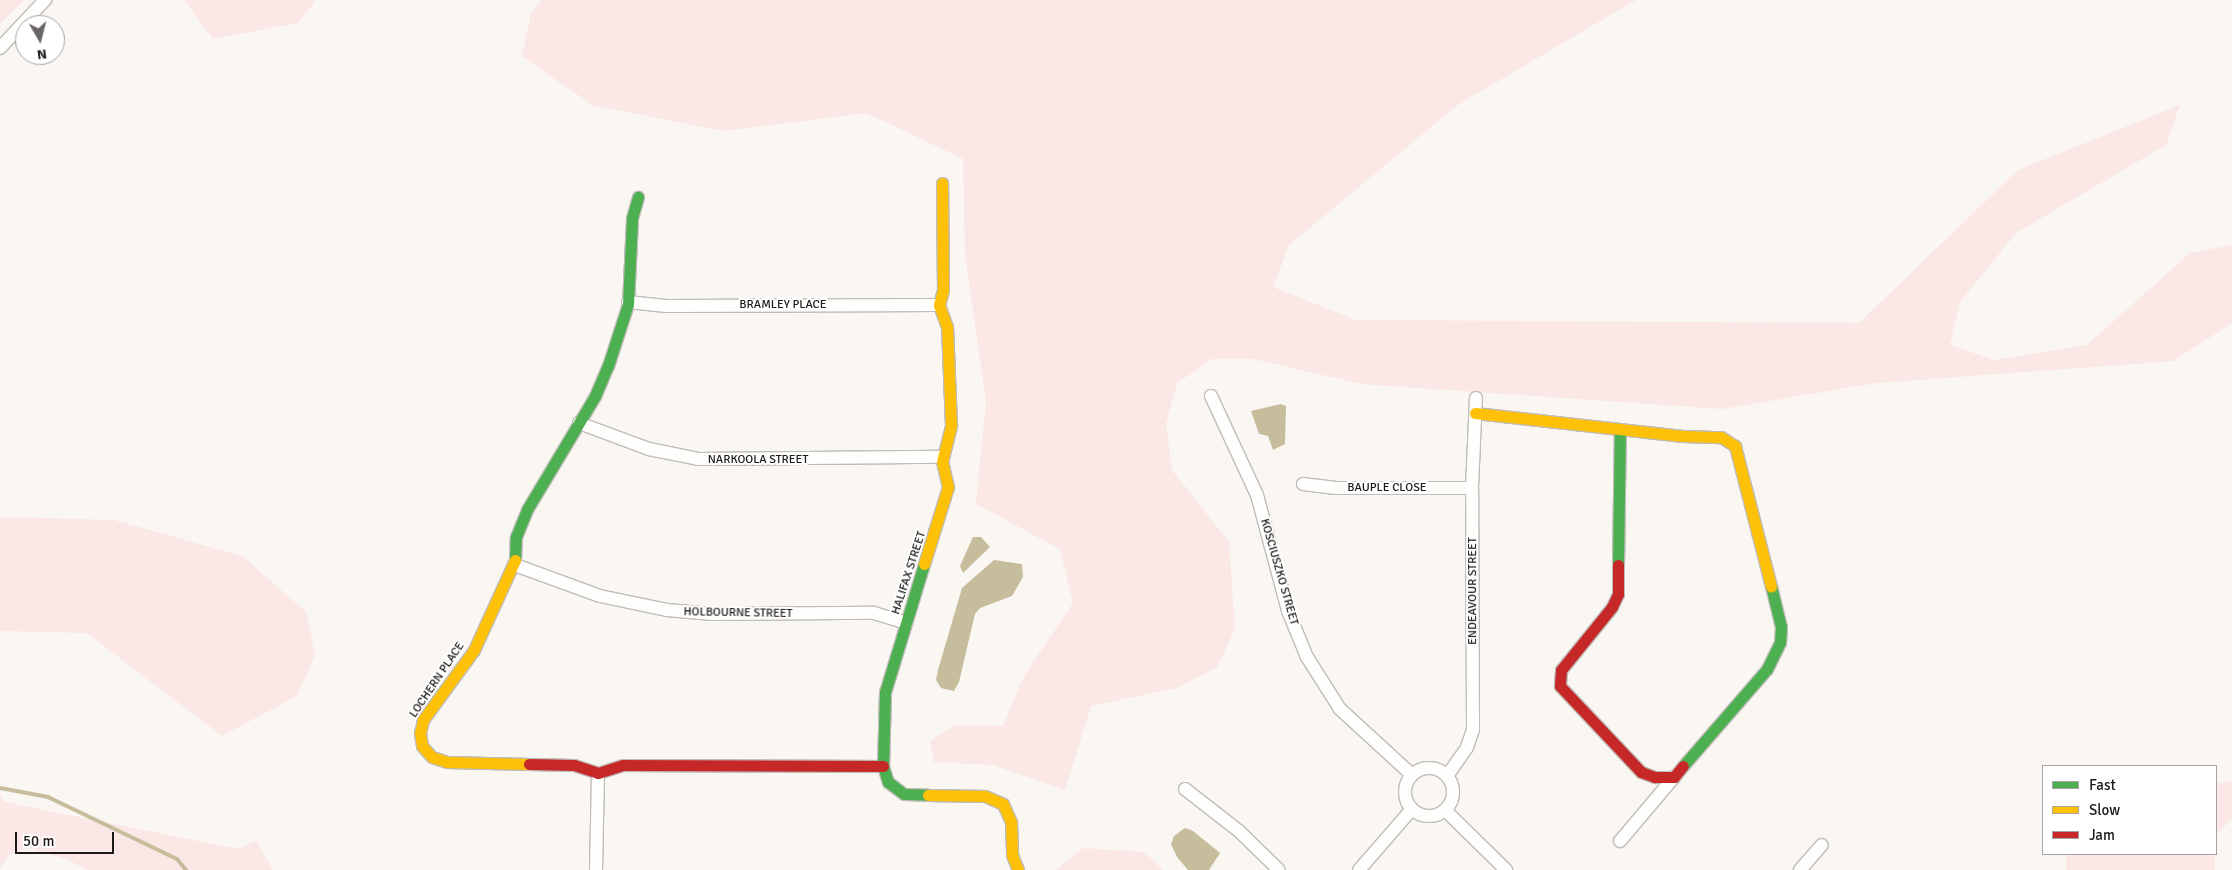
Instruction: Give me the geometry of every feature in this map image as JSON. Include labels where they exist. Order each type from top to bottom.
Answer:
[{"type":"street","points":[[0,48],[45,0]]},
{"type":"street","points":[[938,305],[943,290],[942,183]]},
{"type":"street","points":[[515,565],[515,544],[528,508],[579,423],[608,366],[628,302],[632,218],[638,197]]},
{"type":"street","name":"BRAMLEY PLACE","points":[[628,302],[666,306],[938,305]]},
{"type":"street","name":"HALIFAX STREET","points":[[938,305],[947,327],[952,425],[942,457],[948,487],[945,504],[885,692],[884,766],[888,782],[904,794],[985,796],[1003,804],[1011,822],[1012,855],[1018,870]]},
{"type":"street","name":"KOSCIUSZKO STREET","points":[[1211,396],[1257,495],[1288,611],[1307,657],[1340,709],[1412,775]]},
{"type":"street","name":"ENDEAVOUR STREET","points":[[1448,776],[1467,747],[1473,730],[1472,488],[1476,398]]},
{"type":"street","points":[[1475,414],[1721,437],[1732,441],[1781,627],[1779,648],[1772,662],[1620,842]]},
{"type":"street","name":"NARKOOLA STREET","points":[[579,423],[649,449],[698,459],[942,457]]},
{"type":"street","points":[[1620,429],[1618,594],[1612,608],[1561,670],[1560,686],[1562,692],[1641,772],[1655,778],[1674,778]]},
{"type":"street","name":"BAUPLE CLOSE","points":[[1303,484],[1336,488],[1472,488]]},
{"type":"street","name":"HOLBOURNE STREET","points":[[515,565],[600,596],[667,610],[712,614],[874,613],[907,623]]},
{"type":"street","name":"LOCHERN PLACE","points":[[515,565],[502,584],[470,657],[423,720],[420,733],[422,746],[432,757],[447,762],[574,766],[598,772],[623,765],[884,766]]},
{"type":"street","points":[[1433,768],[1448,776],[1453,791],[1445,810],[1426,816],[1412,809],[1405,788],[1412,775],[1433,768]]},
{"type":"street","points":[[596,870],[598,772]]},
{"type":"street","points":[[1185,789],[1240,832],[1279,870]]},
{"type":"street","points":[[1359,870],[1412,809]]},
{"type":"street","points":[[1445,810],[1506,870]]},
{"type":"street","points":[[1800,870],[1822,845]]},
{"type":"shaded area","points":[[0,0],[25,0],[0,23]]},
{"type":"shaded area","points":[[184,0],[316,0],[298,23],[213,39]]},
{"type":"shaded area","points":[[542,0],[1636,0],[1459,104],[1289,245],[1273,287],[1356,320],[1859,323],[2018,170],[2180,105],[2166,145],[2016,233],[1960,302],[1950,345],[1994,360],[2087,345],[2190,253],[2232,245],[2232,323],[2173,361],[1877,383],[1722,409],[1361,384],[1254,359],[1212,359],[1177,383],[1166,424],[1172,470],[1229,542],[1235,629],[1217,667],[1177,688],[1091,706],[1065,790],[993,765],[934,762],[930,741],[955,725],[1003,726],[1024,676],[1073,603],[1060,549],[976,504],[986,402],[965,254],[963,159],[867,113],[723,131],[592,105],[522,56],[531,13]]},
{"type":"shaded area","points":[[1281,404],[1286,406],[1285,444],[1273,450],[1268,436],[1259,434],[1251,411]]},
{"type":"shaded area","points":[[0,517],[114,520],[242,556],[306,612],[315,655],[297,696],[222,736],[87,633],[0,631]]},
{"type":"shaded area","points":[[973,537],[981,537],[990,547],[963,573],[960,566]]},
{"type":"shaded area","points":[[994,560],[1022,564],[1023,577],[1012,596],[980,608],[975,614],[959,682],[954,691],[941,688],[936,680],[938,670],[962,588]]},
{"type":"shaded area","points":[[2232,781],[2232,819],[2217,833],[2217,784]]},
{"type":"shaded area","points":[[0,795],[5,802],[238,849],[256,841],[273,870],[88,870],[66,859],[30,848],[8,855],[0,869]]},
{"type":"shaded area","points":[[1185,828],[1193,831],[1220,853],[1209,870],[1188,870],[1177,857],[1171,844],[1174,836]]},
{"type":"shaded area","points":[[1083,848],[1144,852],[1163,870],[1056,870]]},
{"type":"shaded area","points":[[2066,855],[2215,855],[2215,870],[2066,870]]},
{"type":"waterway","points":[[0,788],[48,797],[177,859],[186,870]]},
{"type":"traffic: fast","points":[[515,560],[516,537],[528,508],[595,396],[608,366],[628,304],[632,218],[638,197]]},
{"type":"traffic: fast","points":[[1618,565],[1620,429]]},
{"type":"traffic: fast","points":[[924,564],[885,692],[883,766],[888,782],[904,794],[928,795]]},
{"type":"traffic: fast","points":[[1683,766],[1767,669],[1780,642],[1781,627],[1771,586]]},
{"type":"traffic: slow","points":[[924,564],[948,487],[942,462],[951,425],[947,327],[939,305],[943,290],[942,183]]},
{"type":"traffic: slow","points":[[1475,413],[1683,436],[1721,437],[1735,446],[1771,586]]},
{"type":"traffic: slow","points":[[515,560],[474,650],[423,720],[420,733],[422,746],[432,757],[447,762],[529,764]]},
{"type":"traffic: slow","points":[[928,795],[985,796],[1003,804],[1011,822],[1012,855],[1018,870]]},
{"type":"traffic: jam","points":[[1618,565],[1618,594],[1612,607],[1561,670],[1560,686],[1641,772],[1655,777],[1674,777],[1683,766]]},
{"type":"traffic: jam","points":[[529,764],[574,765],[598,773],[623,765],[883,766]]}]
